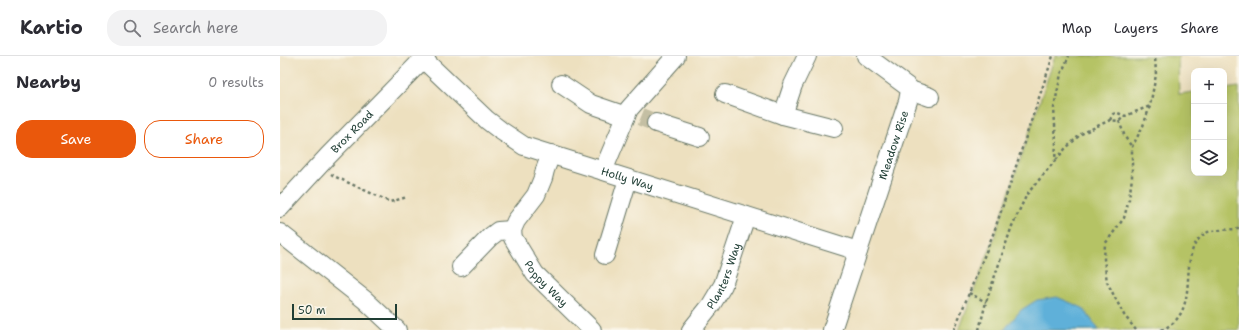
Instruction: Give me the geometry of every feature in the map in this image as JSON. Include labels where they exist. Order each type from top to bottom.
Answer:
[{"type":"street","points":[[638,117],[629,109],[676,56]]},
{"type":"street","points":[[783,114],[793,85],[806,56]]},
{"type":"street","points":[[866,56],[910,90],[930,97]]},
{"type":"street","name":"Holly Way","points":[[425,58],[487,120],[524,146],[858,251]]},
{"type":"street","name":"Brox Road","points":[[280,208],[425,58]]},
{"type":"street","points":[[561,84],[591,104],[700,137]]},
{"type":"street","name":"Meadow Rise","points":[[858,251],[908,101],[910,90]]},
{"type":"street","points":[[725,94],[783,114],[834,128]]},
{"type":"street","points":[[604,171],[638,117]]},
{"type":"street","points":[[461,267],[490,237],[498,231],[512,230],[516,221],[536,195],[550,154]]},
{"type":"street","points":[[604,255],[628,179]]},
{"type":"street","name":"Planters Way","points":[[691,330],[711,305],[723,285],[746,216]]},
{"type":"street","name":"Poppy Way","points":[[512,230],[516,245],[535,274],[592,330]]},
{"type":"street","points":[[280,233],[365,300],[397,330]]},
{"type":"street","points":[[832,330],[858,251]]},
{"type":"path","points":[[954,330],[994,232],[1052,56]]},
{"type":"path","points":[[1055,161],[1056,142],[1054,108],[1061,74],[1069,56]]},
{"type":"path","points":[[1136,330],[1124,315],[1107,282],[1104,259],[1105,244],[1124,218],[1132,178],[1132,147],[1143,126],[1150,106],[1156,75],[1155,56]]},
{"type":"path","points":[[979,330],[986,302],[1012,226],[1027,194],[1055,161],[1081,134],[1110,120],[1118,121],[1125,116],[1150,106]]},
{"type":"path","points":[[1110,120],[1113,114],[1118,113],[1125,116]]},
{"type":"path","points":[[1118,121],[1125,137],[1132,147]]},
{"type":"path","points":[[320,165],[336,177],[390,202],[407,197]]},
{"type":"path","points":[[1161,330],[1167,328],[1180,316],[1188,296],[1190,257],[1198,241],[1209,232],[1239,229]]},
{"type":"path","points":[[969,293],[986,302]]},
{"type":"green space","points":[[1055,56],[1178,56],[1179,94],[1191,92],[1191,176],[1227,176],[1227,89],[1239,87],[1239,330],[959,330],[994,238]]},
{"type":"water","points":[[1057,297],[1083,308],[1099,330],[1004,330],[1021,310],[1037,300]]},
{"type":"tunnel","points":[[641,117],[656,123]]}]
